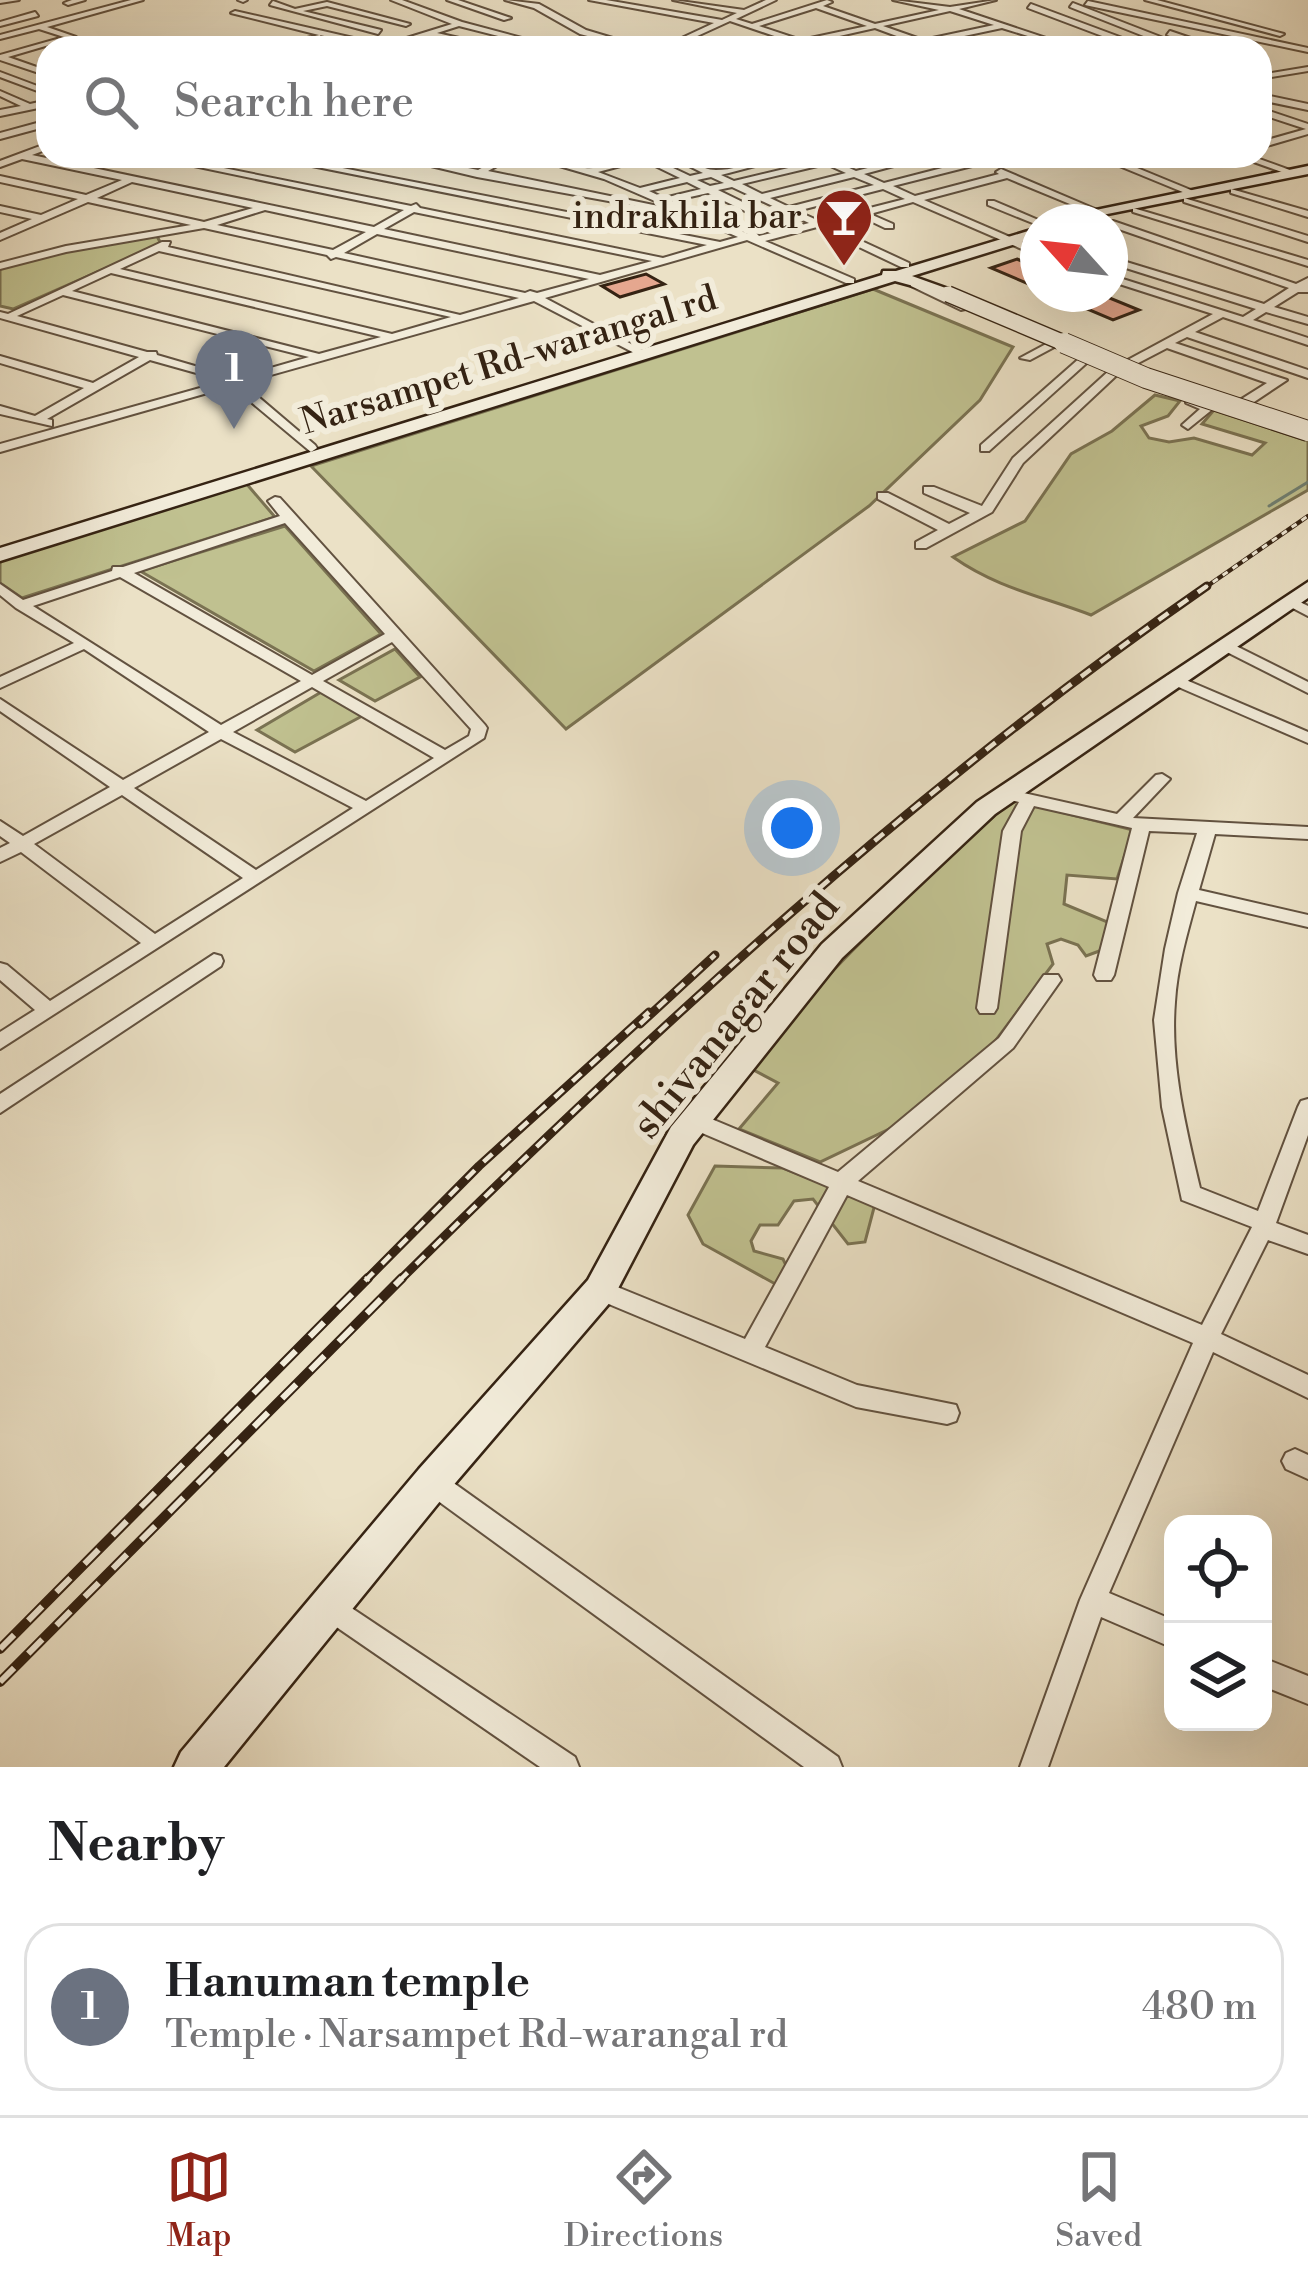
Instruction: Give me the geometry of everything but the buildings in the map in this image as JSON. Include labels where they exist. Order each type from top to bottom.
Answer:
[{"type":"main road","name":"Narsampet Rd-warangal rd","points":[[1128,212],[1300,177]]},
{"type":"main road","name":"Narsampet Rd-warangal rd","points":[[1128,212],[1300,177]]},
{"type":"main road","name":"Narsampet Rd-warangal rd","points":[[0,544],[903,274],[1020,233]]},
{"type":"main road","name":"Narsampet Rd-warangal rd","points":[[0,555],[853,281],[903,274]]},
{"type":"main road","points":[[903,274],[1146,378],[1308,431]]},
{"type":"main road","name":"shivanagar road","points":[[206,1763],[432,1482],[600,1290],[682,1136],[832,951],[1017,797],[1172,679],[1302,600]]},
{"type":"street","points":[[0,1],[15,0]]},
{"type":"street","points":[[72,3],[110,0]]},
{"type":"street","points":[[1,36],[140,0]]},
{"type":"street","points":[[284,0],[306,8]]},
{"type":"street","points":[[331,0],[411,23]]},
{"type":"street","points":[[398,0],[459,24],[511,36]]},
{"type":"street","points":[[451,0],[508,19],[477,28]]},
{"type":"street","points":[[509,0],[536,6],[597,36]]},
{"type":"street","points":[[592,0],[726,20],[780,36]]},
{"type":"street","points":[[676,0],[745,12]]},
{"type":"street","points":[[760,0],[771,1]]},
{"type":"street","points":[[753,26],[834,0]]},
{"type":"street","points":[[897,0],[954,10],[1028,36]]},
{"type":"street","points":[[879,28],[992,0]]},
{"type":"street","points":[[1149,0],[1264,36]]},
{"type":"street","points":[[691,36],[771,1]]},
{"type":"street","points":[[1088,2],[1192,36]]},
{"type":"street","points":[[72,3],[89,12]]},
{"type":"street","points":[[273,3],[378,32]]},
{"type":"street","points":[[294,11],[328,4],[411,23]]},
{"type":"street","points":[[816,4],[875,36]]},
{"type":"street","points":[[1073,5],[1153,36]]},
{"type":"street","points":[[1031,6],[1110,36]]},
{"type":"street","points":[[243,8],[333,36]]},
{"type":"street","points":[[826,36],[920,8]]},
{"type":"street","points":[[0,24],[35,14]]},
{"type":"street","points":[[364,36],[440,17]]},
{"type":"street","points":[[1184,31],[1218,18]]},
{"type":"street","points":[[913,36],[986,20]]},
{"type":"street","points":[[1134,21],[1207,36]]},
{"type":"street","points":[[1059,36],[1120,22]]},
{"type":"street","points":[[422,36],[459,24]]},
{"type":"street","points":[[956,36],[1004,26]]},
{"type":"street","points":[[40,27],[69,36]]},
{"type":"street","points":[[799,36],[858,27],[905,36]]},
{"type":"street","points":[[993,36],[1016,31]]},
{"type":"street","points":[[626,36],[644,33]]},
{"type":"street","points":[[428,34],[438,36]]},
{"type":"street","points":[[1272,39],[1303,51]]},
{"type":"street","points":[[0,57],[36,47]]},
{"type":"street","points":[[1272,47],[1303,51]]},
{"type":"street","points":[[0,57],[36,71]]},
{"type":"street","points":[[1272,67],[1308,78]]},
{"type":"street","points":[[1272,75],[1308,68]]},
{"type":"street","points":[[1272,87],[1288,73]]},
{"type":"street","points":[[4,77],[36,89]]},
{"type":"street","points":[[26,84],[36,80]]},
{"type":"street","points":[[0,93],[29,107]]},
{"type":"street","points":[[1294,104],[1308,96]]},
{"type":"street","points":[[1272,99],[1308,107]]},
{"type":"street","points":[[1,112],[36,106]]},
{"type":"street","points":[[1,112],[17,120]]},
{"type":"street","points":[[0,125],[36,116]]},
{"type":"street","points":[[1272,116],[1308,129]]},
{"type":"street","points":[[0,136],[36,126]]},
{"type":"street","points":[[1272,142],[1308,129]]},
{"type":"street","points":[[0,136],[36,143]]},
{"type":"street","points":[[1272,137],[1280,140]]},
{"type":"street","points":[[62,168],[597,277]]},
{"type":"street","points":[[0,236],[159,168]]},
{"type":"street","points":[[213,168],[659,259]]},
{"type":"street","points":[[0,264],[201,225],[258,208],[335,168],[717,244]]},
{"type":"street","points":[[461,168],[693,212]]},
{"type":"street","points":[[464,168],[482,168]]},
{"type":"street","points":[[329,254],[484,168]]},
{"type":"street","points":[[578,168],[755,236],[853,281]]},
{"type":"street","points":[[590,171],[601,168]]},
{"type":"street","points":[[666,168],[794,231]]},
{"type":"street","points":[[699,168],[1052,345],[1208,407],[1188,425]]},
{"type":"street","points":[[643,190],[738,168]]},
{"type":"street","points":[[667,200],[789,168]]},
{"type":"street","points":[[841,168],[1020,246]]},
{"type":"street","points":[[761,197],[878,168]]},
{"type":"street","points":[[788,210],[954,168]]},
{"type":"street","points":[[991,168],[1071,204]]},
{"type":"street","points":[[1127,168],[1308,238]]},
{"type":"street","points":[[0,445],[659,259],[794,231],[1008,175]]},
{"type":"street","points":[[482,252],[608,176]]},
{"type":"street","points":[[0,180],[526,297],[637,352]]},
{"type":"street","points":[[1234,191],[1308,214]]},
{"type":"street","points":[[667,200],[755,236]]},
{"type":"street","points":[[991,203],[1020,218]]},
{"type":"street","points":[[0,210],[38,219]]},
{"type":"street","points":[[1136,210],[1308,262]]},
{"type":"street","points":[[861,213],[889,226]]},
{"type":"street","points":[[4,313],[62,292],[201,225]]},
{"type":"street","points":[[1128,227],[1304,286]]},
{"type":"street","points":[[158,248],[455,315]]},
{"type":"street","points":[[1128,265],[1308,321]]},
{"type":"street","points":[[111,270],[387,334]]},
{"type":"street","points":[[903,274],[1129,362],[1308,421]]},
{"type":"street","points":[[1128,284],[1308,342]]},
{"type":"street","points":[[1244,321],[1304,286]]},
{"type":"street","points":[[62,292],[314,355]]},
{"type":"street","points":[[0,445],[526,297]]},
{"type":"street","points":[[4,313],[232,379]]},
{"type":"street","points":[[4,313],[232,379],[310,448]]},
{"type":"street","points":[[922,545],[982,512],[1018,461],[1115,371],[1222,313]]},
{"type":"street","points":[[1184,332],[1303,372]]},
{"type":"street","points":[[1165,343],[1277,382]]},
{"type":"street","points":[[1027,358],[1052,345]]},
{"type":"street","points":[[37,420],[152,354]]},
{"type":"street","points":[[0,359],[94,387]]},
{"type":"street","points":[[985,448],[1085,359]]},
{"type":"street","points":[[1244,403],[1303,372]]},
{"type":"street","points":[[0,410],[58,425]]},
{"type":"street","points":[[929,490],[982,512]]},
{"type":"street","points":[[883,496],[951,531]]},
{"type":"street","points":[[0,1042],[476,738],[479,728],[275,500]]},
{"type":"street","points":[[21,604],[288,518]]},
{"type":"street","points":[[118,569],[445,757]]},
{"type":"street","points":[[0,588],[220,732],[364,807]]},
{"type":"street","points":[[0,856],[394,635]]},
{"type":"street","points":[[0,683],[85,643]]},
{"type":"street","points":[[1226,646],[1308,688]]},
{"type":"street","points":[[1172,679],[1308,738]]},
{"type":"street","points":[[0,704],[255,878]]},
{"type":"street","points":[[1120,820],[1162,779]]},
{"type":"street","points":[[987,1008],[1017,797],[1142,825],[1308,833]]},
{"type":"street","points":[[1104,975],[1142,825]]},
{"type":"street","points":[[0,827],[154,944]]},
{"type":"street","points":[[1207,830],[1187,893],[1163,1016],[1189,1190],[1199,1201],[1308,1245]]},
{"type":"street","points":[[1187,893],[1308,920]]},
{"type":"street","points":[[0,1105],[214,961]]},
{"type":"street","points":[[0,970],[49,1011]]},
{"type":"street","points":[[752,1349],[843,1181],[1006,1043],[1051,980]]},
{"type":"street","points":[[1034,1767],[1094,1600],[1207,1338],[1301,1143],[1308,1107]]},
{"type":"street","points":[[695,1120],[1207,1338],[1308,1387]]},
{"type":"street","points":[[600,1290],[752,1349],[856,1396],[947,1413]]},
{"type":"street","points":[[432,1482],[828,1767]]},
{"type":"street","points":[[1094,1600],[1164,1630]]},
{"type":"street","points":[[329,1606],[565,1767]]},
{"type":"street","points":[[1272,1676],[1308,1690]]},
{"type":"green space","points":[[156,234],[161,244],[13,309],[0,306],[0,268],[68,248]]},
{"type":"green space","points":[[873,289],[1013,347],[980,400],[869,506],[566,729],[311,466]]},
{"type":"green space","points":[[1155,395],[1180,401],[1168,416],[1141,426],[1149,438],[1169,442],[1194,438],[1252,455],[1265,443],[1202,424],[1214,410],[1308,441],[1308,490],[1091,615],[1003,584],[953,557],[1025,521],[1071,454],[1112,431]]},
{"type":"green space","points":[[245,482],[275,517],[22,598],[0,583],[0,560]]},
{"type":"green space","points":[[285,526],[381,634],[314,671],[140,571]]},
{"type":"green space","points":[[395,649],[420,677],[375,701],[339,680]]},
{"type":"green space","points":[[323,691],[364,715],[295,752],[257,730]]},
{"type":"green space","points":[[1012,800],[1133,830],[1117,879],[1067,875],[1064,904],[1110,923],[1102,950],[1086,956],[1078,945],[1061,939],[1047,944],[1053,964],[987,1052],[910,1119],[820,1162],[739,1129],[778,1083],[748,1067],[842,961]]},
{"type":"green space","points":[[715,1166],[783,1168],[875,1204],[865,1242],[848,1244],[813,1199],[794,1201],[778,1225],[760,1225],[751,1241],[754,1251],[783,1259],[791,1276],[779,1286],[703,1244],[688,1215]]},
{"type":"waterway","points":[[1269,506],[1308,482]]},
{"type":"railway","points":[[1203,589],[1308,516]]},
{"type":"railway","points":[[399,1281],[689,1004],[889,829],[1207,586]]},
{"type":"railway","points":[[640,1024],[715,955]]},
{"type":"railway","points":[[365,1281],[479,1166],[649,1012]]},
{"type":"railway","points":[[0,1649],[368,1278]]},
{"type":"railway","points":[[0,1682],[399,1281]]},
{"type":"place","name":"indrakhila bar","points":[[844,268]]},
{"type":"place","name":"Hanuman temple","points":[[234,429]]}]
